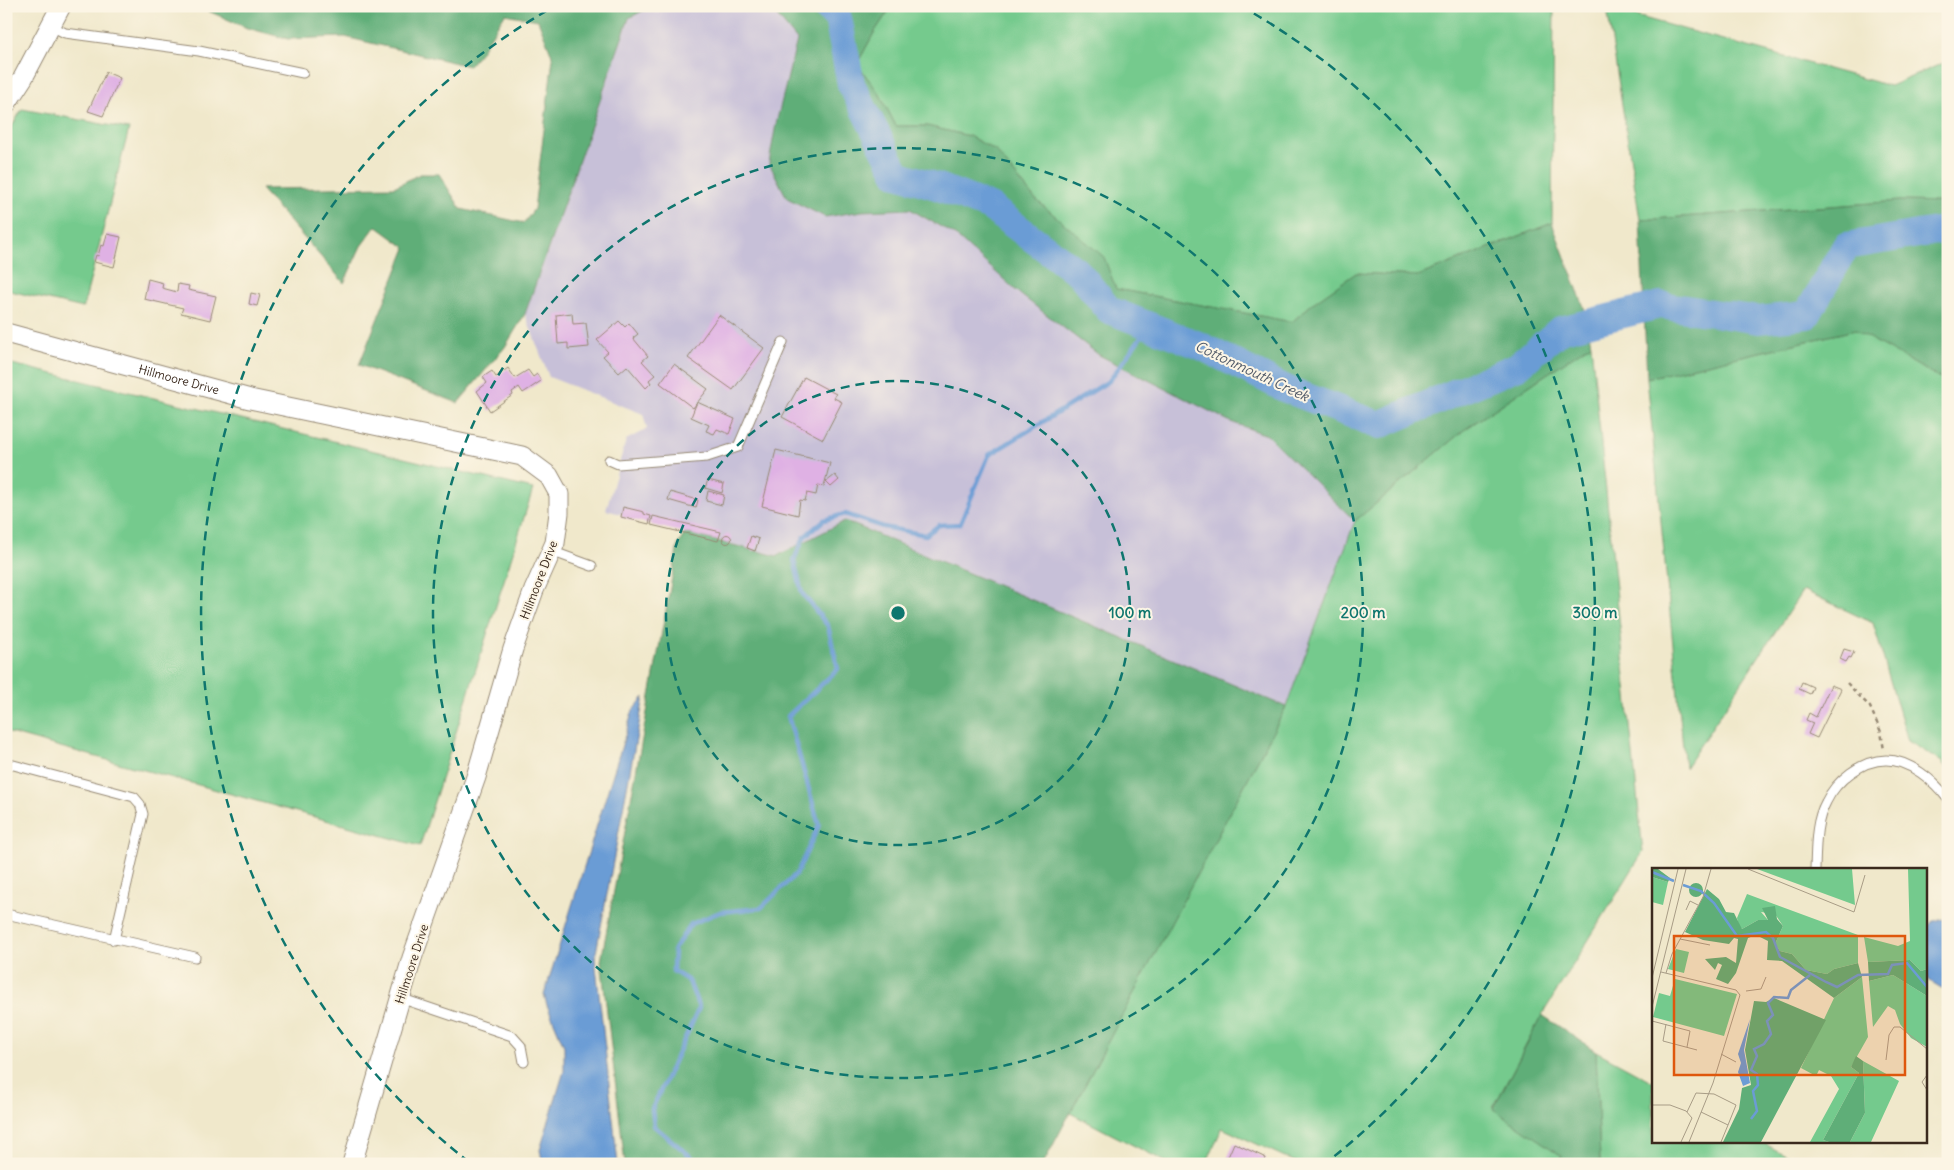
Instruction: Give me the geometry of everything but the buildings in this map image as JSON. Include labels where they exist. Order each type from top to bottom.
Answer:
[{"type":"street","points":[[6,104],[61,6]]},
{"type":"street","name":"Hillmoore Drive","points":[[6,332],[250,400],[522,456],[549,476],[559,494],[559,513],[555,543],[534,590],[513,649],[476,777],[412,958],[352,1164]]},
{"type":"lane","points":[[50,26],[65,33],[199,51],[303,73]]},
{"type":"lane","points":[[609,460],[618,464],[707,457],[738,447],[782,342]]},
{"type":"lane","points":[[551,552],[592,566]]},
{"type":"lane","points":[[1815,868],[1816,834],[1825,802],[1842,779],[1862,766],[1885,760],[1911,766],[1938,786],[1948,799]]},
{"type":"lane","points":[[6,763],[134,797],[140,804],[143,814],[114,940]]},
{"type":"lane","points":[[6,914],[195,958]]},
{"type":"lane","points":[[400,998],[512,1036],[521,1046],[524,1062]]},
{"type":"path","points":[[1847,683],[1870,707],[1881,732],[1885,760]]},
{"type":"shaded area","points":[[652,6],[769,6],[797,40],[776,124],[769,163],[825,217],[862,211],[909,209],[955,235],[1021,295],[1231,422],[1267,434],[1355,521],[1286,707],[845,521],[777,556],[606,510],[626,440],[647,429],[643,414],[549,377],[525,314],[629,18]]},
{"type":"green space","points":[[197,6],[652,6],[629,18],[525,314],[505,347],[458,403],[359,365],[406,248],[376,226],[361,246],[344,283],[261,189],[394,187],[420,174],[439,174],[461,209],[524,223],[534,209],[553,58],[538,20],[505,14],[480,53],[469,66],[345,37],[288,39],[247,28]]},
{"type":"green space","points":[[769,6],[892,6],[875,31],[857,64],[879,93],[896,126],[927,126],[969,136],[996,151],[1034,198],[1104,257],[1116,289],[1292,322],[1313,303],[1356,273],[1418,276],[1552,223],[1584,307],[1591,344],[1464,430],[1355,521],[1267,435],[1231,422],[1099,355],[1021,295],[955,235],[910,209],[862,211],[825,217],[787,198],[769,163],[776,124],[797,40]]},
{"type":"green space","points":[[892,6],[1554,6],[1552,223],[1418,276],[1356,273],[1313,303],[1292,322],[1116,289],[1103,257],[1034,198],[996,151],[969,136],[927,126],[896,126],[879,93],[857,64],[875,31]]},
{"type":"green space","points":[[1607,8],[1890,86],[1948,61],[1948,202],[1900,201],[1640,220]]},
{"type":"green space","points":[[22,109],[129,129],[83,308],[6,290],[6,137]]},
{"type":"green space","points":[[1900,201],[1948,202],[1948,384],[1855,330],[1647,378],[1640,220]]},
{"type":"green space","points":[[1855,330],[1948,384],[1948,770],[1942,762],[1908,741],[1873,623],[1803,590],[1685,768],[1647,378]]},
{"type":"green space","points":[[1591,344],[1643,852],[1542,1015],[1493,1108],[1562,1156],[1558,1164],[1300,1164],[1222,1128],[1206,1164],[1170,1164],[1070,1113],[1286,707],[1355,521],[1464,430]]},
{"type":"green space","points":[[8,363],[533,489],[420,846],[6,732],[6,369]]},
{"type":"green space","points":[[845,521],[1286,707],[1043,1164],[625,1164],[601,961],[678,545],[685,533],[777,556]]},
{"type":"green space","points":[[1542,1015],[1596,1051],[1600,1164],[1558,1164],[1562,1156],[1493,1109]]},
{"type":"green space","points":[[1596,1051],[1652,1081],[1652,1142],[1762,1142],[1801,1164],[1600,1164]]},
{"type":"water","points":[[644,697],[595,958],[618,1164],[543,1164],[540,1150],[564,1071],[564,1046],[544,995],[633,710]]},
{"type":"water","points":[[1945,919],[1948,921],[1948,992],[1930,981],[1926,975],[1926,927],[1934,921]]},
{"type":"waterway","name":"Cottonmouth Creek","points":[[825,6],[838,18],[851,84],[897,174],[939,187],[990,207],[1080,274],[1109,310],[1201,346],[1286,389],[1379,425],[1518,366],[1560,330],[1660,305],[1758,320],[1807,315],[1846,246],[1948,229]]},
{"type":"waterway","points":[[700,1164],[654,1126],[652,1109],[699,1008],[689,981],[673,971],[674,949],[691,924],[720,912],[761,908],[797,873],[819,825],[788,716],[838,669],[828,626],[802,593],[794,560],[804,537],[824,520],[845,514],[883,527],[926,535],[939,525],[960,524],[989,455],[1109,381],[1149,326]]}]
